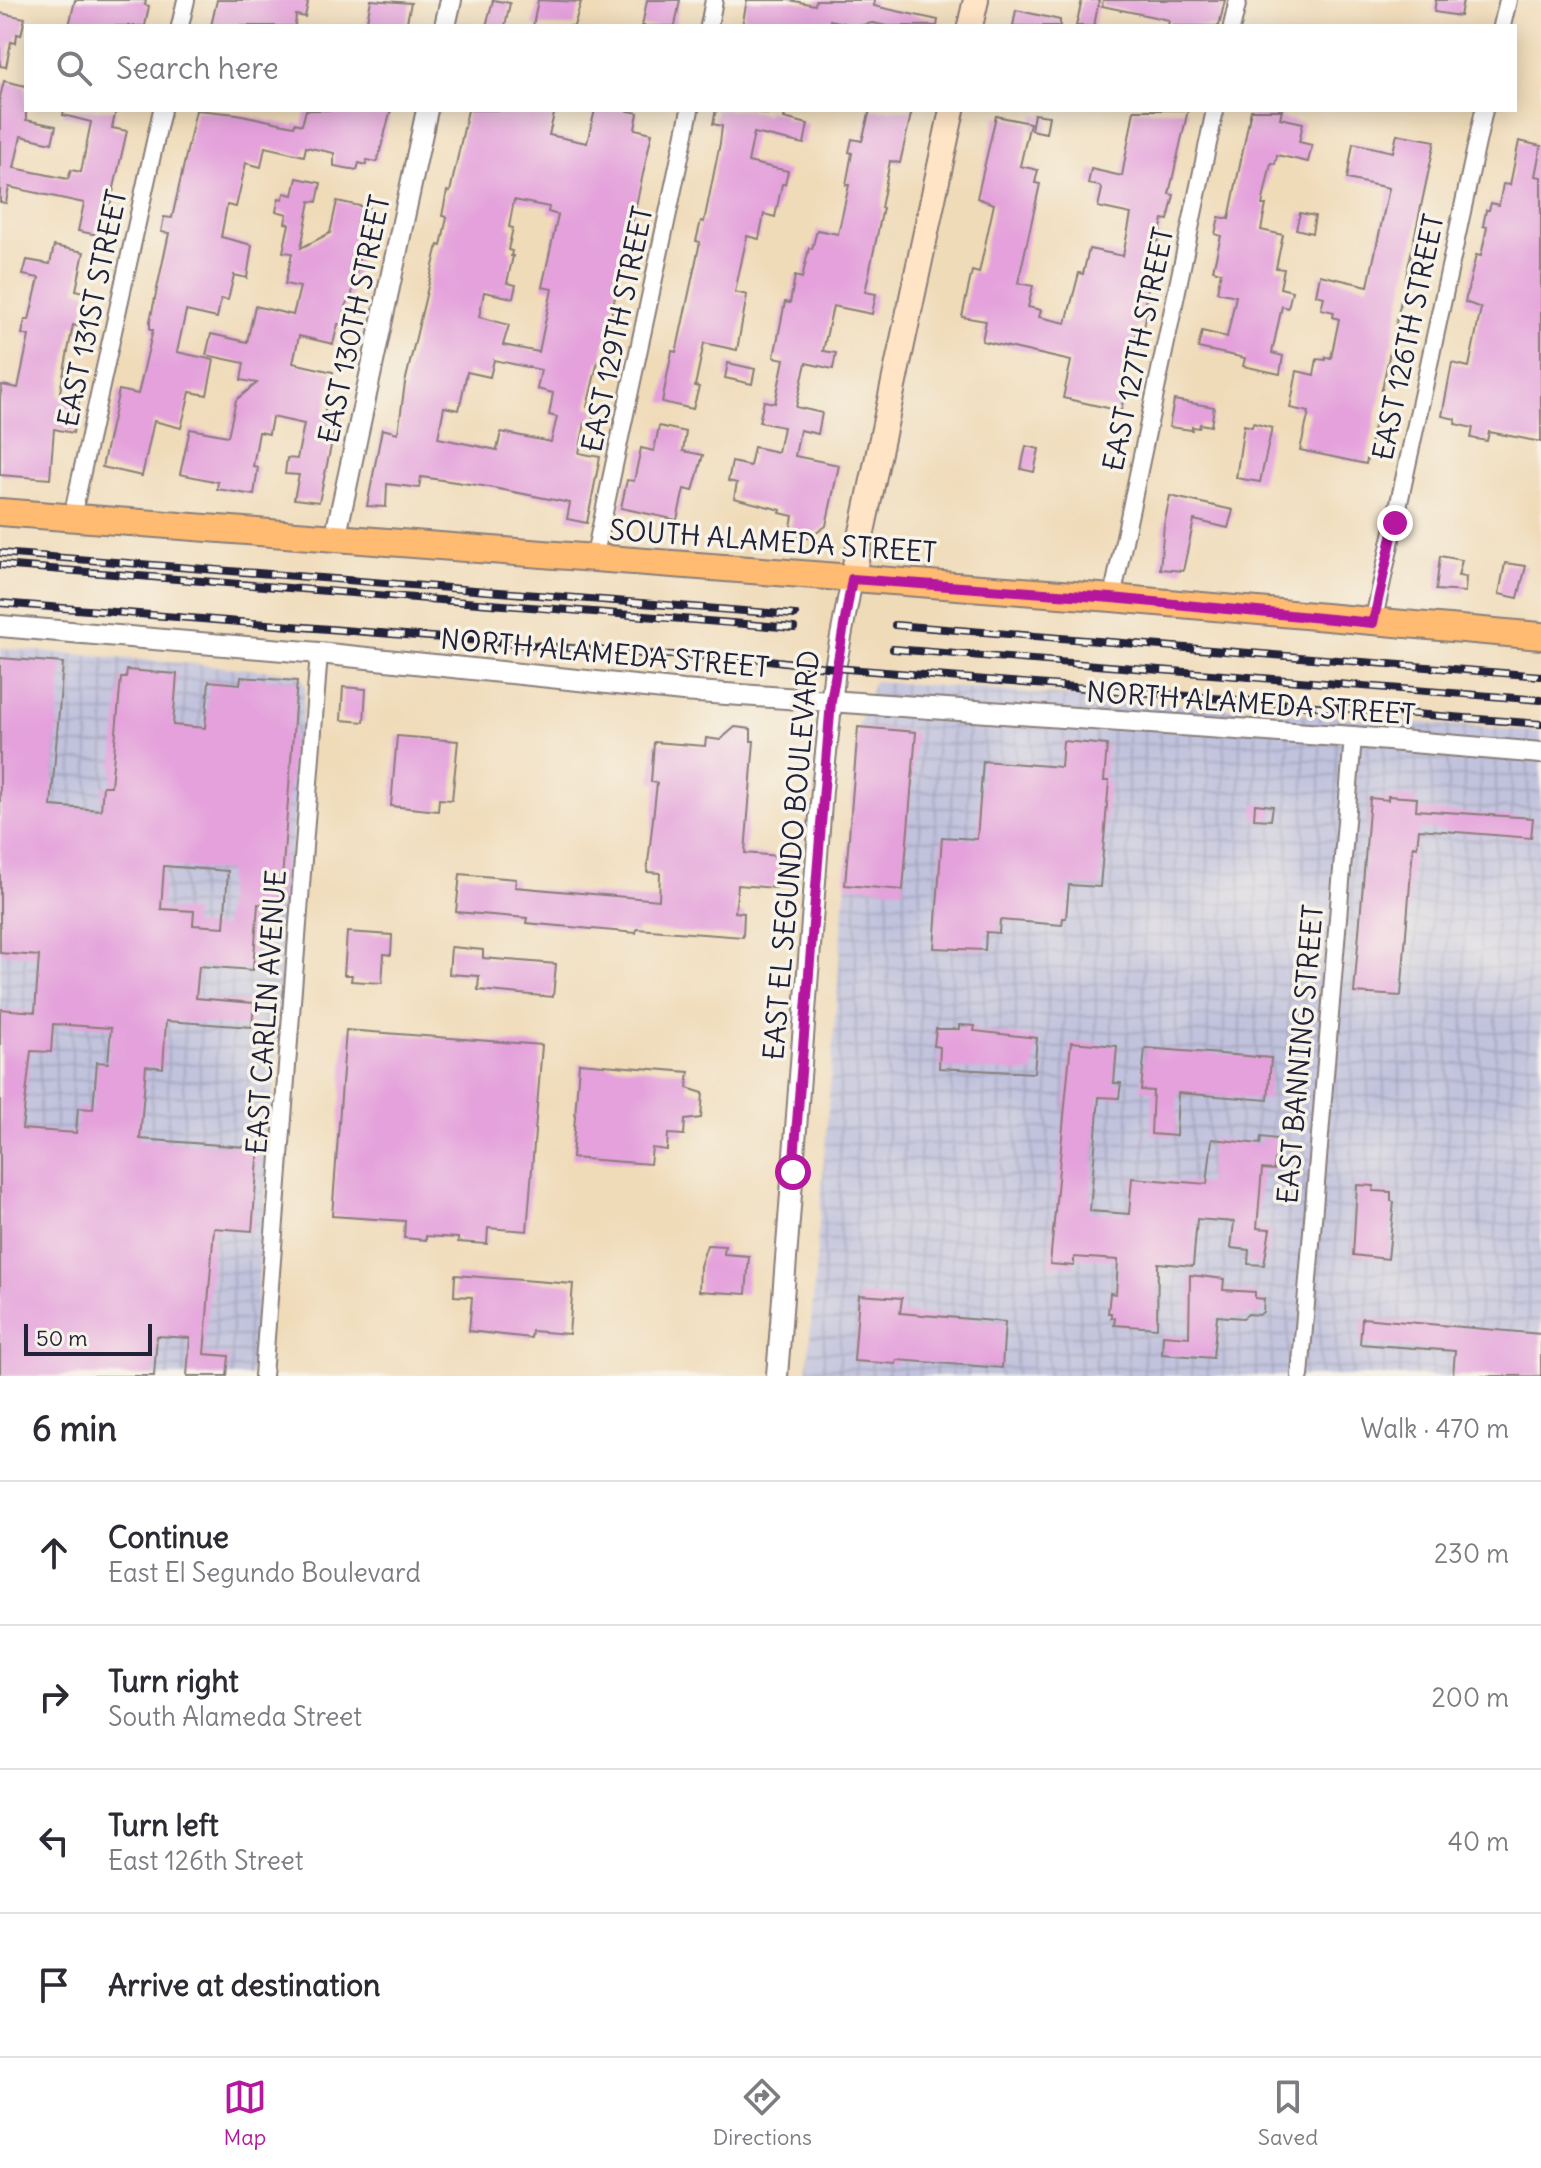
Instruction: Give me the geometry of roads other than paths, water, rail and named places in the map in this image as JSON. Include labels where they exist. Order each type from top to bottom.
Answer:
[{"type":"main road","points":[[970,24],[976,0]]},
{"type":"main road","name":"EAST EL SEGUNDO BOULEVARD","points":[[852,579],[952,112]]},
{"type":"main road","name":"SOUTH ALAMEDA STREET","points":[[0,512],[1112,598],[1541,636]]},
{"type":"street","points":[[180,24],[186,0]]},
{"type":"street","points":[[445,24],[451,0]]},
{"type":"street","points":[[709,24],[714,0]]},
{"type":"street","points":[[1232,24],[1238,0]]},
{"type":"street","points":[[1502,24],[1508,0]]},
{"type":"street","name":"EAST 131ST STREET","points":[[72,517],[162,112]]},
{"type":"street","name":"EAST 130TH STREET","points":[[335,539],[427,112]]},
{"type":"street","name":"EAST 129TH STREET","points":[[594,559],[690,112]]},
{"type":"street","name":"EAST 127TH STREET","points":[[1112,598],[1215,112]]},
{"type":"street","name":"EAST 126TH STREET","points":[[1373,623],[1484,112]]},
{"type":"street","name":"EAST EL SEGUNDO BOULEVARD","points":[[777,1376],[831,701],[852,579]]},
{"type":"street","name":"NORTH ALAMEDA STREET","points":[[0,626],[319,653],[683,691],[1353,737],[1541,753]]},
{"type":"street","name":"EAST CARLIN AVENUE","points":[[263,1376],[319,653]]},
{"type":"street","name":"EAST BANNING STREET","points":[[1300,1376],[1353,737]]},
{"type":"railway","points":[[0,553],[795,615]]},
{"type":"railway","points":[[0,565],[794,628]]},
{"type":"railway","points":[[0,603],[645,654],[752,658],[835,668],[1541,724]]},
{"type":"railway","points":[[895,625],[1541,676]]},
{"type":"railway","points":[[893,649],[1541,700]]}]
